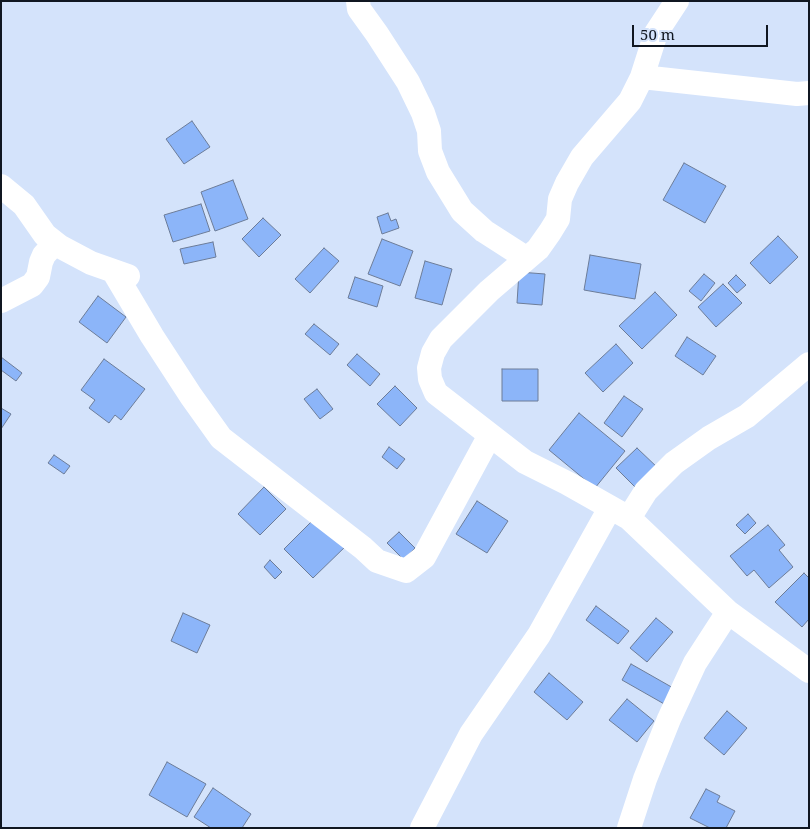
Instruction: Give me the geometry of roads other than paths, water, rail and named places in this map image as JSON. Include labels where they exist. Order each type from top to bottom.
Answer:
[{"type":"street","points":[[345,1],[350,9],[377,34]]},
{"type":"street","points":[[358,1],[358,10],[377,34],[408,82],[423,113],[429,132],[430,151],[438,172],[462,211],[484,231],[526,258]]},
{"type":"street","points":[[677,1],[656,33],[642,77],[630,101],[582,157],[567,183],[560,199],[558,219],[550,232],[538,249],[489,291],[441,339],[433,353],[429,368],[430,379],[436,393],[525,462],[620,513],[728,612],[809,671]]},
{"type":"street","points":[[642,77],[797,94],[809,93]]},
{"type":"street","points":[[1,186],[24,205],[45,235],[55,243],[91,263],[121,274],[152,336],[221,438],[363,548],[377,561],[406,570],[424,557],[490,435]]},
{"type":"street","points":[[1,301],[32,285],[38,277],[44,255],[55,243]]},
{"type":"street","points":[[422,828],[471,734],[620,513],[646,491],[674,463],[709,438],[747,416],[809,364]]},
{"type":"street","points":[[629,828],[669,719],[695,663],[728,612]]}]
